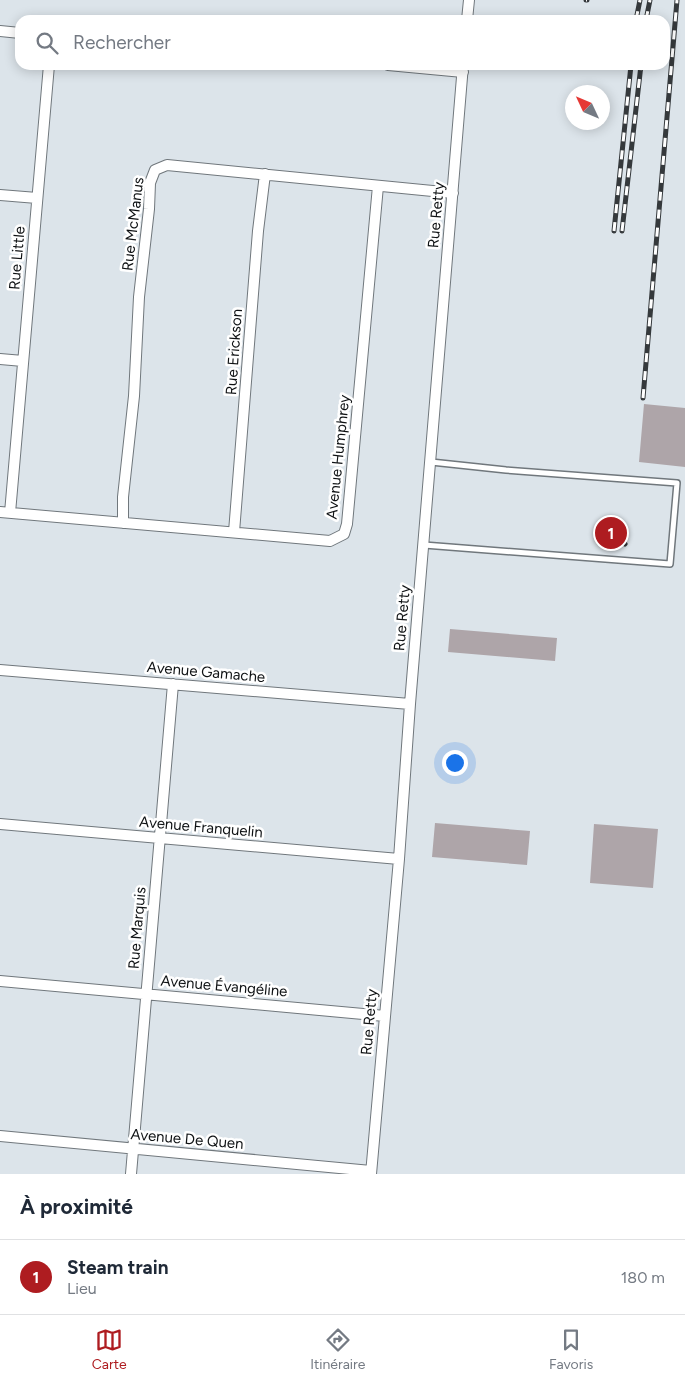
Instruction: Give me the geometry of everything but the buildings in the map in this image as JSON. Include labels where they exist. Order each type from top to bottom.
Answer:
[{"type":"street","points":[[468,15],[469,0]]},
{"type":"street","points":[[0,31],[15,32]]},
{"type":"street","name":"Rue Little","points":[[5,513],[23,361],[49,70]]},
{"type":"street","name":"Rue Retty","points":[[371,1172],[399,859],[410,704],[463,70]]},
{"type":"street","name":"Rue McManus","points":[[123,522],[134,396],[139,296],[149,209],[150,183],[155,170],[167,165],[453,193]]},
{"type":"street","name":"Rue Erickson","points":[[234,532],[258,230],[265,174]]},
{"type":"street","name":"Avenue Humphrey","points":[[5,513],[330,541],[344,534],[348,524],[378,186]]},
{"type":"street","points":[[0,195],[37,198]]},
{"type":"street","points":[[0,359],[23,361]]},
{"type":"street","name":"Avenue Gamache","points":[[0,670],[410,704]]},
{"type":"street","name":"Rue Marquis","points":[[131,1174],[173,684]]},
{"type":"street","name":"Avenue Franquelin","points":[[0,824],[399,859]]},
{"type":"street","name":"Avenue Évangéline","points":[[0,981],[385,1016]]},
{"type":"street","name":"Avenue De Quen","points":[[0,1136],[371,1172]]},
{"type":"lane","points":[[424,545],[670,564],[677,483],[506,470],[431,462]]},
{"type":"railway","points":[[637,15],[640,0]]},
{"type":"railway","points":[[647,15],[650,0]]},
{"type":"railway","points":[[643,398],[677,0]]},
{"type":"railway","points":[[614,231],[630,70]]},
{"type":"railway","points":[[622,231],[640,70]]},
{"type":"railway","points":[[600,524],[625,544]]},
{"type":"place","name":"Steam train","points":[[611,533]]}]
